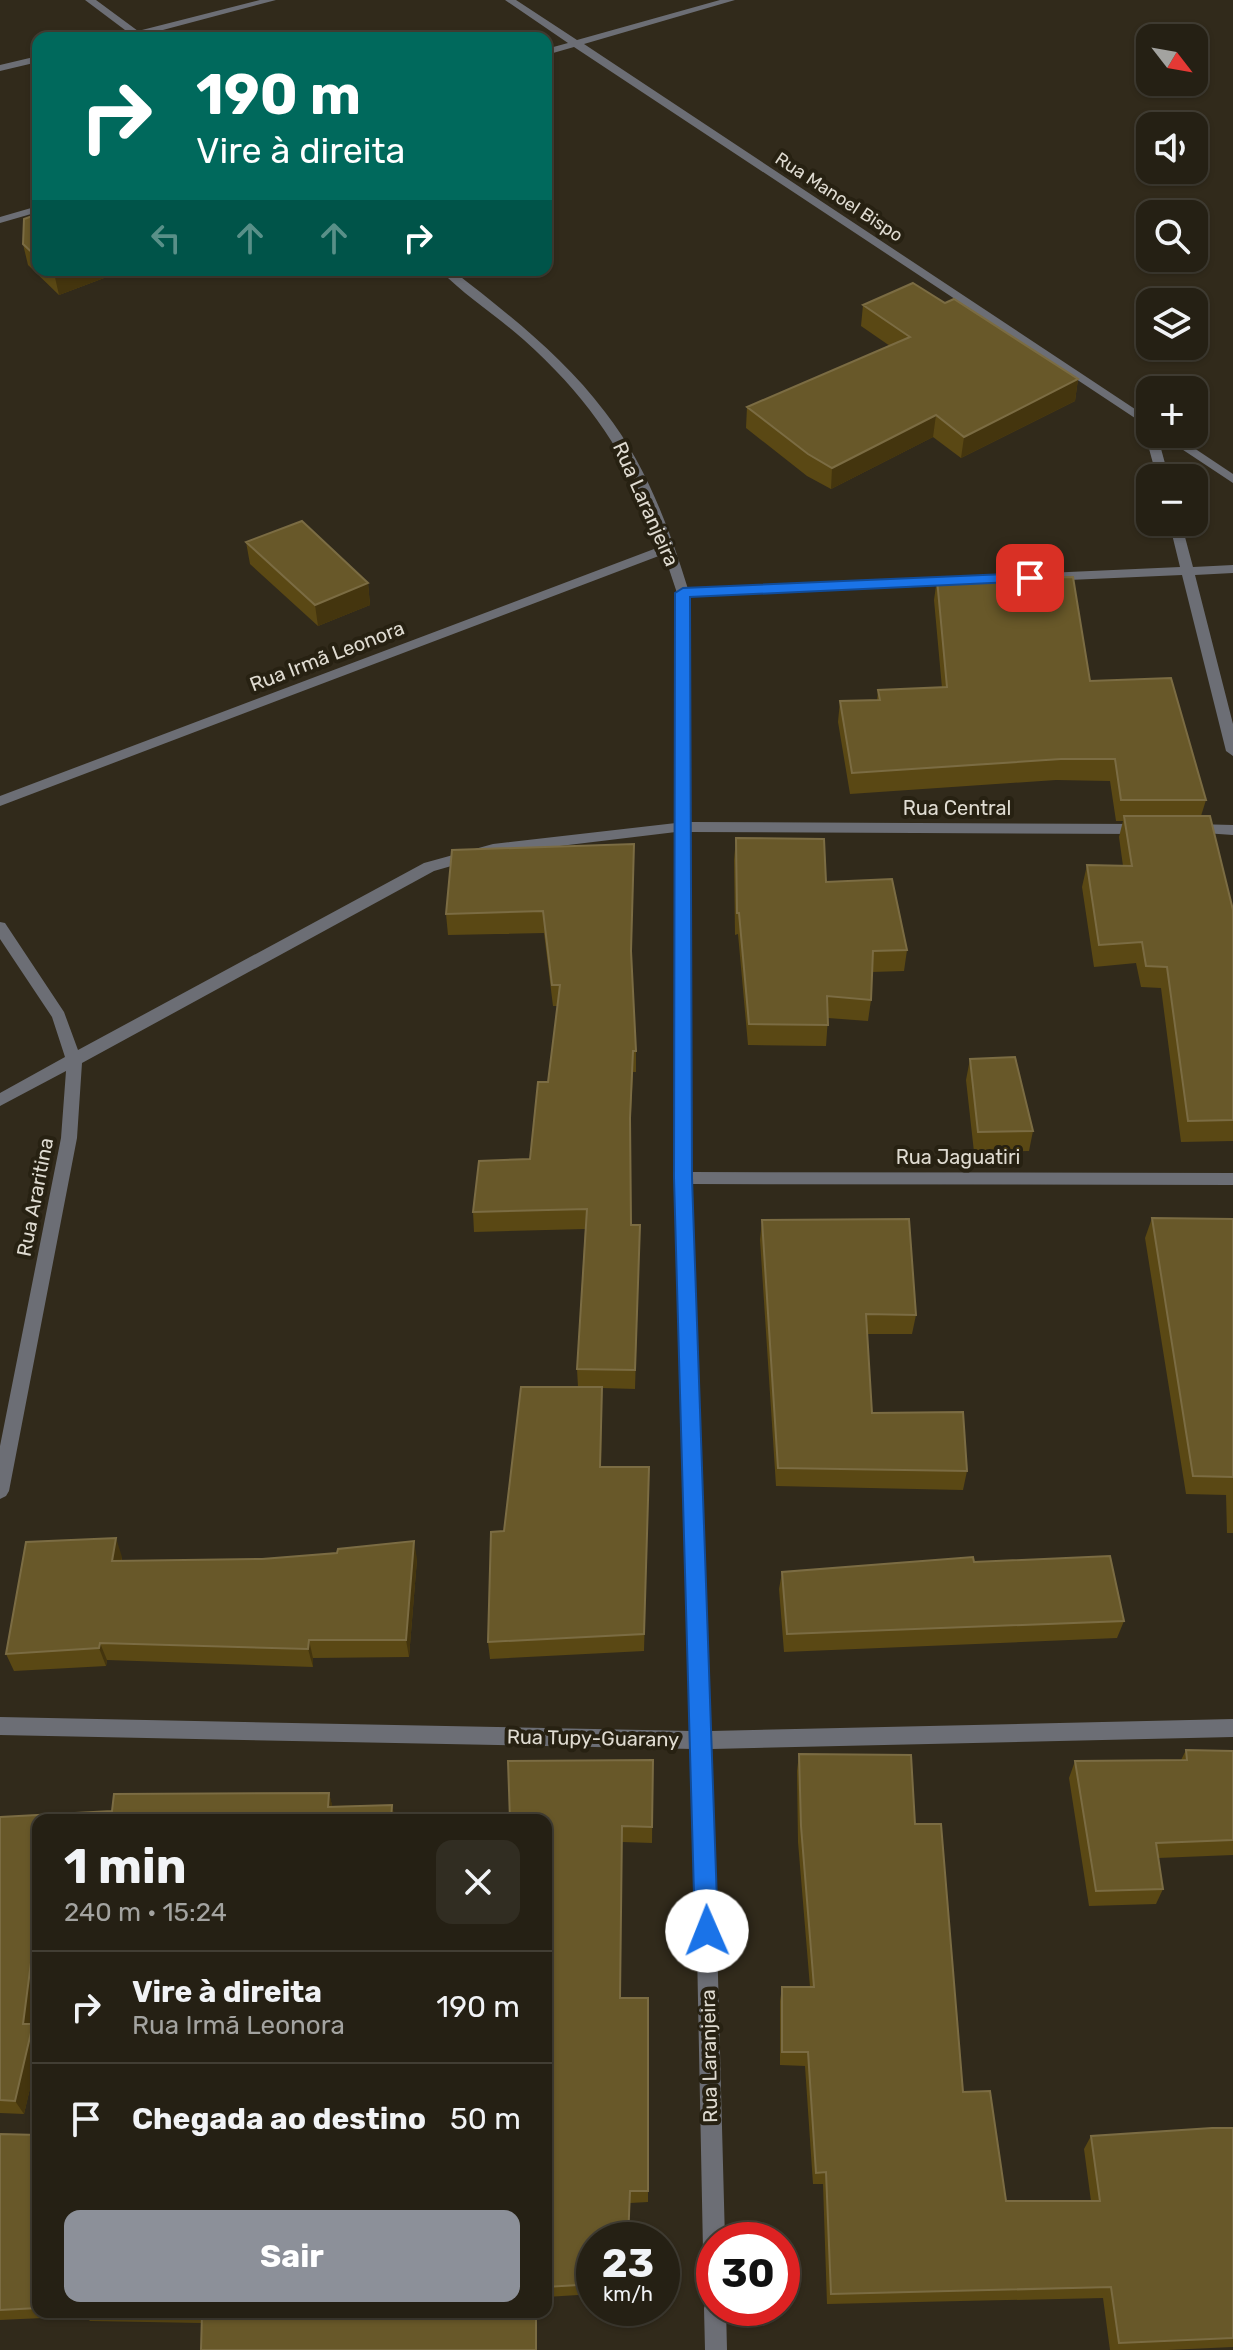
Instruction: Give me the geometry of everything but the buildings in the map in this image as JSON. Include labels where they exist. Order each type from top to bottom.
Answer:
[{"type":"street","points":[[90,0],[134,32]]},
{"type":"street","points":[[154,32],[271,0]]},
{"type":"street","name":"Rua Manoel Bispo","points":[[510,0],[1136,419]]},
{"type":"street","points":[[552,50],[730,0]]},
{"type":"street","points":[[0,68],[32,60]]},
{"type":"street","points":[[0,220],[32,211]]},
{"type":"street","name":"Rua Laranjeira","points":[[453,276],[575,382],[604,418],[639,479],[669,548],[683,593],[680,827],[683,1178],[702,1740],[713,2222]]},
{"type":"street","points":[[1186,448],[1233,479]]},
{"type":"street","points":[[1179,536],[1233,751]]},
{"type":"street","name":"Rua Irmã Leonora","points":[[0,801],[669,548]]},
{"type":"street","points":[[1014,578],[1233,569]]},
{"type":"street","points":[[683,593],[967,580]]},
{"type":"street","name":"Rua Central","points":[[0,1100],[429,867],[493,849],[680,827],[1154,829]]},
{"type":"street","points":[[1186,829],[1233,830]]},
{"type":"street","name":"Rua Araritina","points":[[0,927],[59,1016],[74,1060],[69,1138],[0,1491]]},
{"type":"street","name":"Rua Jaguatiri","points":[[683,1178],[1233,1179]]},
{"type":"street","name":"Rua Tupy-Guarany","points":[[0,1726],[702,1740],[1233,1728]]},
{"type":"street","points":[[715,2326],[716,2350]]},
{"type":"route","points":[[707,1931],[683,1178],[680,827],[683,593],[1030,578]]}]
